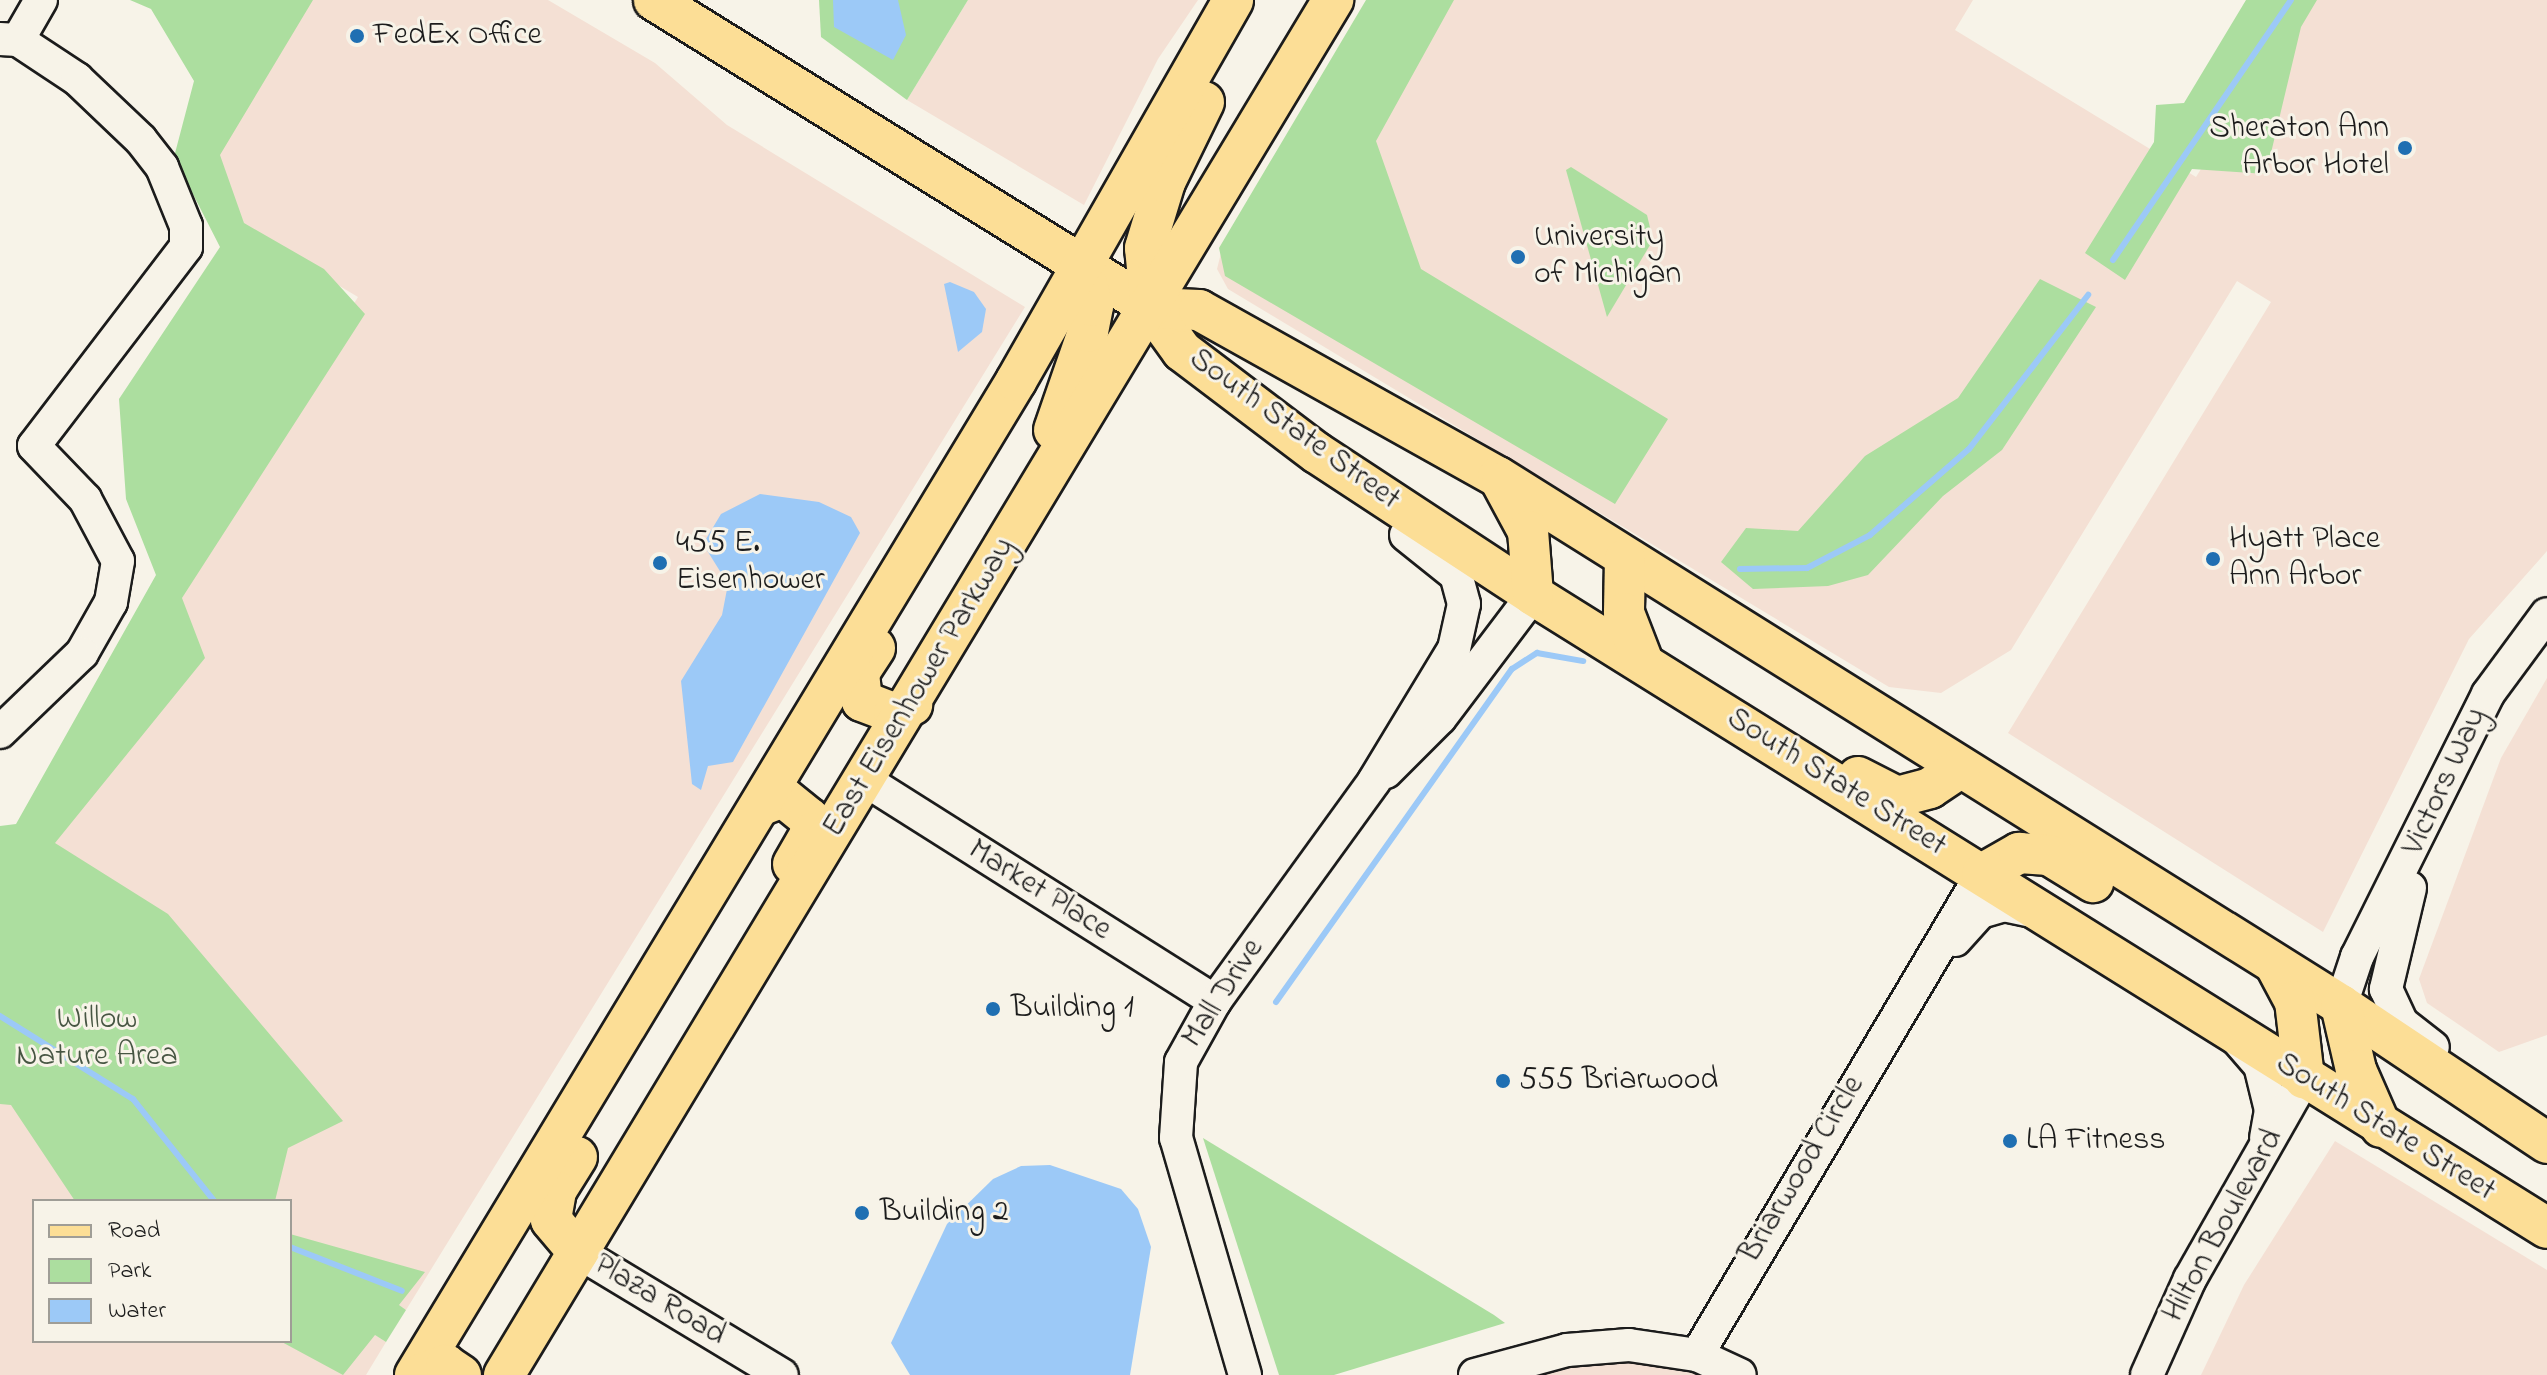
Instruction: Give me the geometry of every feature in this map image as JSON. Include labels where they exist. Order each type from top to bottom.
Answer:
[{"type":"main road","name":"South State Street","points":[[654,0],[1151,308],[1182,351],[1317,453],[1533,595],[2547,1228]]},
{"type":"main road","points":[[416,1375],[1016,381],[1233,0]]},
{"type":"main road","points":[[1151,308],[1145,248],[1165,182],[1260,0]]},
{"type":"main road","points":[[1204,225],[1241,137],[1319,0]]},
{"type":"main road","name":"East Eisenhower Parkway","points":[[504,1375],[1204,225],[1333,0]]},
{"type":"main road","points":[[937,660],[960,589],[1069,395],[1093,306],[1082,266]]},
{"type":"main road","name":"South State Street","points":[[1151,308],[1199,310],[1498,477],[2309,985],[2547,1143]]},
{"type":"main road","points":[[912,705],[877,711],[857,689],[859,673],[1000,439],[1016,381]]},
{"type":"main road","points":[[1498,477],[1528,531],[1533,595]]},
{"type":"main road","points":[[1625,559],[1624,613],[1643,662]]},
{"type":"main road","points":[[1724,714],[1897,797],[1930,788],[1961,767]]},
{"type":"main road","points":[[678,1087],[694,1032],[811,833],[795,802],[773,795],[762,805]]},
{"type":"main road","points":[[1982,874],[2019,853],[2049,855],[2155,920],[2222,932]]},
{"type":"main road","points":[[578,1252],[555,1232],[556,1191],[701,950],[721,874]]},
{"type":"main road","points":[[2304,1078],[2295,1001],[2309,985],[2356,1070],[2381,1127]]},
{"type":"main road","points":[[416,1375],[446,1365],[461,1375]]},
{"type":"street","points":[[0,732],[82,653],[111,602],[118,561],[85,499],[34,446],[186,247],[186,226],[168,181],[141,140],[87,87],[9,39],[41,0]]},
{"type":"street","name":"Mall Drive","points":[[1245,1375],[1176,1138],[1181,1062],[1215,1001],[1374,781],[1454,649],[1464,604],[1449,566],[1354,500],[1317,453]]},
{"type":"street","name":"Mall Drive","points":[[1374,781],[1440,718],[1533,595]]},
{"type":"street","name":"Victors Way","points":[[2309,985],[2357,957],[2422,838],[2488,694],[2547,614]]},
{"type":"street","name":"Market Place","points":[[865,780],[1215,1001]]},
{"type":"street","points":[[2422,838],[2386,989],[2402,1023],[2445,1057],[2467,1090]]},
{"type":"street","points":[[1914,988],[1982,874]]},
{"type":"street","points":[[1914,988],[1980,912],[2004,905],[2040,912]]},
{"type":"street","name":"Briarwood Circle","points":[[1697,1355],[1914,988]]},
{"type":"street","points":[[2231,1032],[2260,1065],[2271,1110],[2263,1149]]},
{"type":"street","name":"Hilton Boulevard","points":[[2147,1375],[2190,1279],[2304,1078]]},
{"type":"street","name":"Plaza Road","points":[[578,1252],[782,1375]]},
{"type":"street","points":[[1475,1375],[1567,1350],[1629,1345],[1697,1355],[1740,1375]]},
{"type":"shaded area","points":[[302,0],[548,0],[655,63],[727,125],[1025,307],[406,1310],[292,1239],[292,1199],[231,1199],[4,864],[358,297],[241,227],[210,165]]},
{"type":"shaded area","points":[[968,0],[1198,0],[1158,59],[1084,205],[907,100]]},
{"type":"shaded area","points":[[1370,0],[1973,0],[1955,30],[2196,177],[2306,0],[2547,0],[2547,551],[2469,639],[2323,932],[2008,733],[2271,302],[2237,281],[2011,650],[1941,693],[1889,687],[1228,289],[1217,269],[1223,245]]},
{"type":"shaded area","points":[[2547,678],[2547,1035],[2499,1052],[2427,1003],[2419,979],[2501,758]]},
{"type":"shaded area","points":[[0,1089],[168,1199],[32,1199],[32,1343],[292,1343],[292,1280],[386,1342],[366,1375],[0,1375]]},
{"type":"shaded area","points":[[2335,1141],[2547,1270],[2547,1375],[2201,1375],[2244,1285]]},
{"type":"shaded area","points":[[1567,1350],[1740,1375],[1475,1375]]},
{"type":"green space","name":"Willow Nature Area","points":[[130,0],[313,0],[220,155],[244,223],[324,269],[365,314],[182,598],[205,658],[55,843],[168,914],[343,1121],[288,1148],[275,1199],[74,1199],[11,1105],[0,1104],[0,826],[16,824],[156,575],[126,499],[119,399],[220,247],[174,157],[194,81],[151,9]]},
{"type":"green space","points":[[819,0],[968,0],[907,100],[821,37]]},
{"type":"green space","points":[[1366,0],[1454,0],[1376,141],[1421,269],[1668,419],[1615,504],[1225,276],[1219,248]]},
{"type":"green space","points":[[2246,0],[2317,0],[2301,27],[2266,174],[2192,169],[2125,280],[2085,253],[2154,142],[2156,105],[2184,103]]},
{"type":"green space","points":[[1571,167],[1647,215],[1653,240],[1607,317],[1566,170]]},
{"type":"green space","points":[[2040,279],[2096,307],[2002,450],[1943,496],[1868,575],[1828,586],[1753,589],[1721,562],[1746,528],[1798,531],[1865,456],[1958,398]]},
{"type":"green space","points":[[1203,1138],[1505,1323],[1334,1375],[1279,1375]]},
{"type":"green space","points":[[292,1235],[425,1272],[399,1305],[406,1310],[386,1342],[375,1335],[343,1375],[284,1343],[292,1343]]},
{"type":"water","points":[[833,0],[898,0],[906,35],[893,60],[834,27]]},
{"type":"water","points":[[950,282],[974,292],[986,309],[982,332],[958,352],[944,284]]},
{"type":"water","points":[[760,494],[819,502],[851,517],[860,533],[733,762],[708,766],[701,790],[692,784],[681,681],[722,615],[728,584],[703,544],[721,514]]},
{"type":"water","points":[[1050,1165],[1121,1189],[1138,1209],[1151,1247],[1130,1375],[910,1375],[891,1343],[947,1224],[993,1179],[1021,1166]]},
{"type":"waterway","points":[[2113,260],[2291,0]]},
{"type":"waterway","points":[[1740,569],[1807,568],[1870,535],[1969,449],[2088,295]]},
{"type":"waterway","points":[[1276,1002],[1512,669],[1537,653],[1583,661]]},
{"type":"waterway","points":[[0,1016],[133,1099],[212,1199]]},
{"type":"waterway","points":[[292,1248],[402,1291]]},
{"type":"place","name":"FedEx Office","points":[[357,36]]},
{"type":"place","name":"Sheraton Ann Arbor Hotel","points":[[2405,148]]},
{"type":"place","name":"University of Michigan","points":[[1518,257]]},
{"type":"place","name":"Hyatt Place Ann Arbor","points":[[2213,559]]},
{"type":"place","name":"455 E. Eisenhower","points":[[660,563]]},
{"type":"place","name":"Building 1","points":[[993,1009]]},
{"type":"place","name":"555 Briarwood","points":[[1503,1081]]},
{"type":"place","name":"LA Fitness","points":[[2010,1141]]},
{"type":"place","name":"Building 2","points":[[862,1213]]}]
